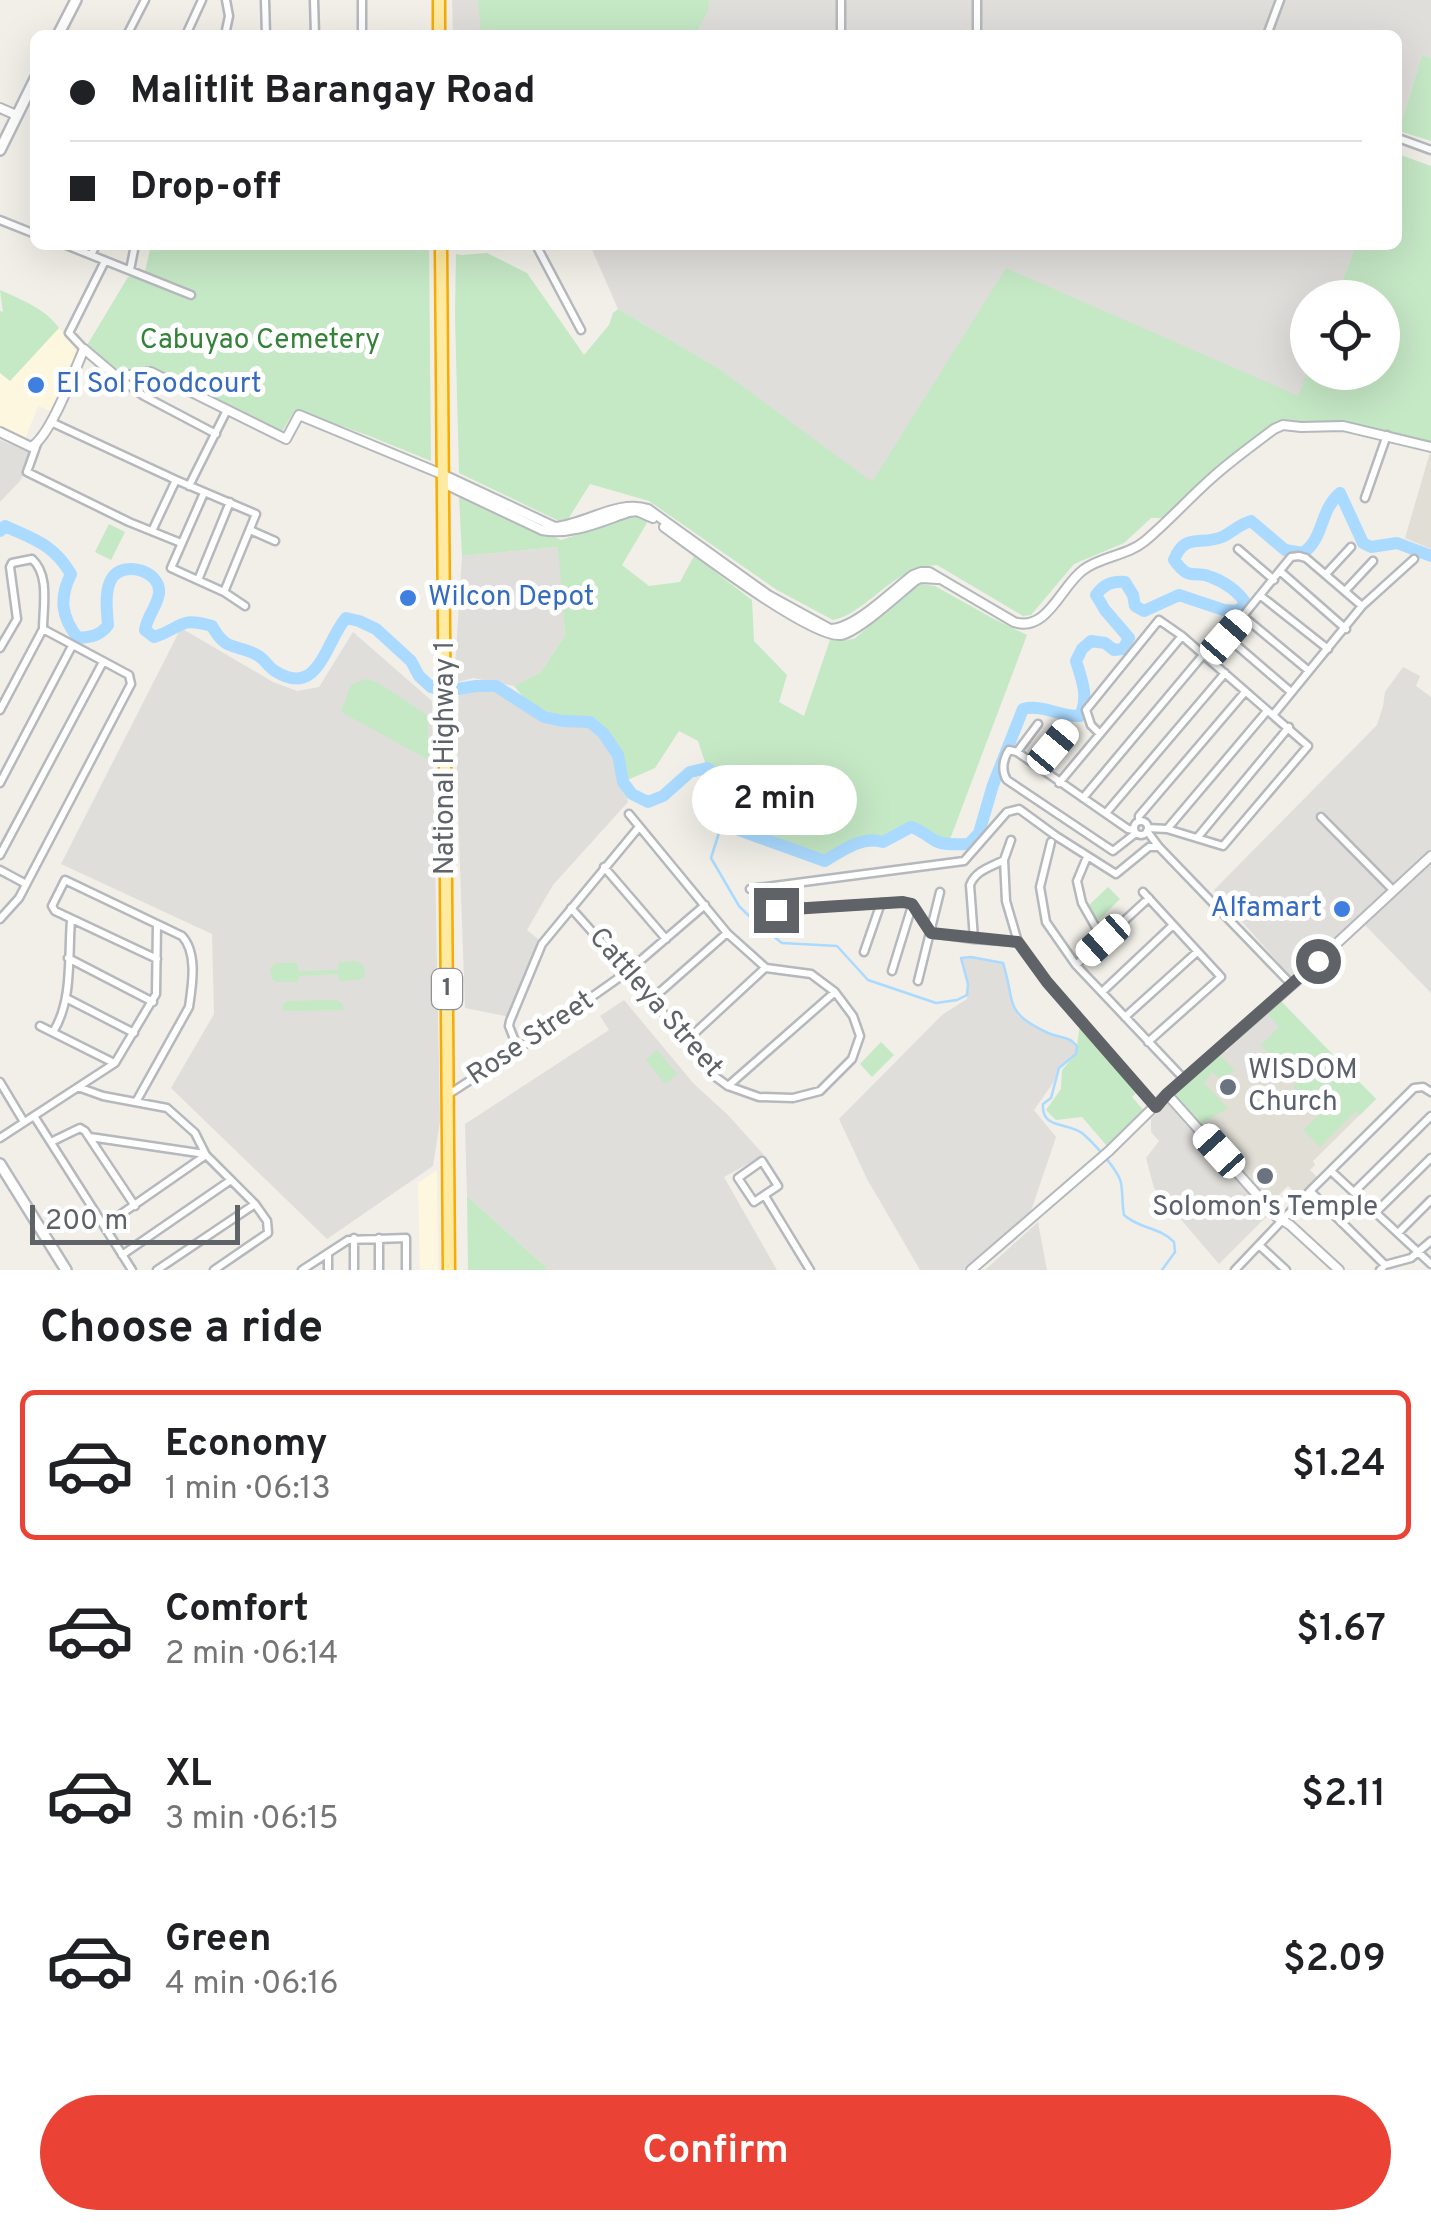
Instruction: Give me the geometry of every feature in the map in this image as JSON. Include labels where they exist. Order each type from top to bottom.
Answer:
[{"type":"highway","points":[[439,0],[439,30]]},
{"type":"highway","name":"National Highway 1","points":[[441,250],[449,1270]]},
{"type":"main road","points":[[61,30],[76,0]]},
{"type":"main road","points":[[0,150],[30,88]]},
{"type":"main road","points":[[0,1164],[66,1270]]},
{"type":"street","points":[[130,30],[145,0]]},
{"type":"street","points":[[188,30],[202,0]]},
{"type":"street","points":[[226,0],[230,16],[226,30]]},
{"type":"street","points":[[265,0],[266,30]]},
{"type":"street","points":[[314,0],[315,30]]},
{"type":"street","points":[[362,0],[362,30]]},
{"type":"street","points":[[841,0],[841,30]]},
{"type":"street","points":[[977,30],[978,0]]},
{"type":"street","points":[[1268,30],[1280,0]]},
{"type":"street","points":[[0,108],[16,115]]},
{"type":"street","points":[[1402,139],[1431,150]]},
{"type":"street","points":[[0,220],[30,231]]},
{"type":"street","points":[[78,250],[190,294]]},
{"type":"street","points":[[90,255],[93,250]]},
{"type":"street","points":[[130,270],[133,250]]},
{"type":"street","points":[[539,250],[581,330]]},
{"type":"street","points":[[106,261],[69,333],[144,396],[216,434]]},
{"type":"street","points":[[84,349],[26,472],[181,543]]},
{"type":"street","points":[[118,378],[151,372],[286,440],[299,415],[555,526],[570,526],[626,506],[648,508],[768,595],[830,629],[845,628],[920,572],[929,572],[1014,622],[1030,624],[1042,617],[1078,573],[1144,542],[1213,478],[1283,425],[1342,426],[1431,447]]},
{"type":"street","points":[[189,486],[227,410]]},
{"type":"street","points":[[51,422],[256,514],[224,592]]},
{"type":"street","points":[[0,432],[31,447],[37,444]]},
{"type":"street","points":[[1365,498],[1387,436]]},
{"type":"street","points":[[152,531],[176,480]]},
{"type":"street","points":[[204,493],[171,568],[245,606]]},
{"type":"street","points":[[198,580],[230,502]]},
{"type":"street","points":[[250,530],[274,541]]},
{"type":"street","points":[[1326,574],[1350,547]]},
{"type":"street","points":[[1238,549],[1274,580]]},
{"type":"street","points":[[1083,798],[1226,637],[1291,557],[1306,558],[1362,606]]},
{"type":"street","points":[[0,648],[17,618],[10,567],[12,563],[32,559],[42,574],[43,629],[0,710]]},
{"type":"street","points":[[1168,828],[1328,650],[1362,606],[1414,559]]},
{"type":"street","points":[[1346,591],[1373,561]]},
{"type":"street","points":[[1280,572],[1346,629]]},
{"type":"street","points":[[1261,596],[1328,650]]},
{"type":"street","points":[[1244,616],[1309,671]]},
{"type":"street","points":[[1099,733],[1091,725],[1086,710],[1156,622],[1162,620],[1308,746],[1223,846],[1168,828],[1128,829],[1016,752],[1009,750],[1006,754],[1002,771],[1007,780],[1113,851],[1141,831]]},
{"type":"street","points":[[0,918],[16,903],[131,684],[128,674],[43,629]]},
{"type":"street","points":[[1059,783],[1182,636]]},
{"type":"street","points":[[1226,637],[1291,692]]},
{"type":"street","points":[[0,783],[72,646]]},
{"type":"street","points":[[0,855],[103,662]]},
{"type":"street","points":[[1106,813],[1225,673]]},
{"type":"street","points":[[1245,692],[1134,824],[1292,985]]},
{"type":"street","points":[[1016,752],[1038,724]]},
{"type":"street","points":[[1197,838],[1289,727]]},
{"type":"street","points":[[1037,766],[1069,728]]},
{"type":"street","points":[[750,889],[964,860],[1013,808],[1116,874],[1149,847],[1159,846]]},
{"type":"street","points":[[629,814],[728,933],[766,968],[811,974],[835,992],[728,1086]]},
{"type":"street","points":[[1321,816],[1393,890]]},
{"type":"street","points":[[518,1050],[510,1021],[542,944],[639,827]]},
{"type":"street","points":[[1141,831],[1149,847]]},
{"type":"street","points":[[1011,840],[1004,860],[1006,900],[1018,942],[1047,982],[1156,1107]]},
{"type":"street","points":[[1051,842],[1040,887],[1046,922],[1076,965],[1184,1078]]},
{"type":"street","points":[[971,1270],[1098,1162],[1184,1078],[1292,985],[1431,856]]},
{"type":"street","points":[[1087,857],[1078,881],[1082,902],[1103,940]]},
{"type":"street","points":[[974,939],[972,879],[1004,860]]},
{"type":"street","points":[[604,868],[666,939]]},
{"type":"street","points":[[0,870],[26,884]]},
{"type":"street","points":[[136,1102],[188,1007],[192,990],[191,948],[182,936],[65,880],[52,906],[55,911],[157,959]]},
{"type":"street","points":[[918,980],[940,892]]},
{"type":"street","points":[[1076,965],[1146,895],[1220,977],[1148,1042]]},
{"type":"street","points":[[776,910],[903,902],[912,904],[931,933],[1018,942]]},
{"type":"street","points":[[864,952],[880,903]]},
{"type":"street","points":[[892,971],[912,904]]},
{"type":"street","name":"Rose Street","points":[[448,1095],[627,972],[706,905]]},
{"type":"street","name":"Cattleya Street","points":[[571,908],[713,1074],[728,1086],[759,1096],[793,1098],[820,1091],[852,1059],[860,1036],[853,1016],[835,992]]},
{"type":"street","points":[[52,1032],[62,1019],[66,998],[70,920]]},
{"type":"street","points":[[0,1138],[116,1063],[156,994],[157,924]]},
{"type":"street","points":[[1102,992],[1173,924]]},
{"type":"street","points":[[652,999],[728,933]]},
{"type":"street","points":[[1126,1018],[1197,952]]},
{"type":"street","points":[[68,958],[153,1002]]},
{"type":"street","points":[[685,1042],[766,968]]},
{"type":"street","points":[[66,998],[134,1033]]},
{"type":"street","points":[[40,1026],[116,1063]]},
{"type":"street","points":[[0,1082],[24,1122]]},
{"type":"street","points":[[78,1086],[103,1096],[166,1108],[195,1133],[206,1154],[255,1204],[267,1221],[268,1233],[214,1270]]},
{"type":"street","points":[[1238,1269],[1414,1088],[1420,1086],[1431,1092]]},
{"type":"street","points":[[1167,1094],[1272,1208],[1279,1210],[1339,1270]]},
{"type":"street","points":[[34,1116],[132,1270]]},
{"type":"street","points":[[1354,1192],[1431,1116]]},
{"type":"street","points":[[51,1142],[80,1128],[135,1206]]},
{"type":"street","points":[[90,1137],[206,1154]]},
{"type":"street","points":[[104,1226],[206,1154]]},
{"type":"street","points":[[1376,1213],[1431,1158]]},
{"type":"street","points":[[762,1161],[778,1186],[765,1196],[754,1202],[738,1178],[762,1161]]},
{"type":"street","points":[[1331,1171],[1431,1264]]},
{"type":"street","points":[[122,1255],[231,1180]]},
{"type":"street","points":[[1310,1191],[1383,1268],[1412,1258],[1431,1242]]},
{"type":"street","points":[[765,1196],[810,1270]]},
{"type":"street","points":[[1398,1233],[1431,1200]]},
{"type":"street","points":[[157,1270],[255,1204]]},
{"type":"street","points":[[354,1238],[354,1270]]},
{"type":"street","points":[[302,1270],[354,1238],[406,1238],[406,1270]]},
{"type":"street","points":[[378,1238],[380,1270]]},
{"type":"street","points":[[1260,1245],[1286,1270]]},
{"type":"street","points":[[328,1253],[328,1270]]},
{"type":"shaded area","points":[[452,0],[1431,0],[1431,58],[1422,55],[1402,122],[1402,30],[453,30]]},
{"type":"shaded area","points":[[592,250],[1354,250],[1343,280],[1290,280],[1290,390],[1302,390],[1299,397],[1006,269],[872,483],[721,370],[618,309]]},
{"type":"shaded area","name":"El Sol Foodcourt","points":[[59,328],[81,352],[53,412],[38,406],[23,444],[0,433],[0,373],[10,381]]},
{"type":"shaded area","points":[[0,440],[33,454],[20,481],[0,502]]},
{"type":"shaded area","points":[[1431,449],[1431,549],[1405,538]]},
{"type":"shaded area","points":[[559,547],[565,635],[541,672],[514,686],[473,678],[454,683],[462,556]]},
{"type":"shaded area","points":[[181,628],[273,682],[297,691],[319,687],[353,632],[432,701],[440,1121],[433,1166],[327,1239],[171,1088],[214,1014],[212,934],[61,864]]},
{"type":"shaded area","points":[[1403,667],[1420,676],[1416,686],[1431,697],[1431,993],[1365,925],[1298,985],[1214,890],[1377,725],[1385,692]]},
{"type":"shaded area","points":[[496,686],[544,717],[590,722],[618,755],[628,802],[553,885],[527,930],[538,939],[510,1017],[465,1008],[457,780],[459,690]]},
{"type":"shaded area","points":[[961,958],[1003,963],[1018,1016],[1051,1034],[1072,1039],[1077,1046],[1076,1054],[1059,1068],[1034,1110],[1056,1137],[1031,1211],[967,1270],[920,1270],[867,1179],[839,1119],[942,1015],[967,999],[968,984]]},
{"type":"shaded area","points":[[624,1000],[694,1084],[764,1155],[724,1177],[777,1270],[549,1270],[467,1196],[465,1124],[609,1030],[600,1016]]},
{"type":"shaded area","points":[[1264,1009],[1280,1026],[1274,1059],[1251,1082],[1221,1051],[1226,1052]]},
{"type":"shaded area","points":[[1264,1009],[1376,1099],[1313,1161],[1315,1165],[1310,1170],[1318,1178],[1299,1196],[1288,1186],[1270,1203],[1171,1094],[1221,1051],[1251,1081],[1274,1059],[1261,1045],[1279,1027]]},
{"type":"shaded area","points":[[1167,1103],[1269,1214],[1219,1264],[1154,1188],[1146,1158],[1159,1141],[1151,1132],[1151,1119]]},
{"type":"shaded area","points":[[437,1170],[438,1270],[420,1270],[418,1183]]},
{"type":"shaded area","points":[[1038,1222],[1047,1270],[985,1270]]},
{"type":"green space","points":[[478,0],[709,0],[698,30],[481,30]]},
{"type":"green space","points":[[1422,55],[1431,58],[1431,141],[1402,132]]},
{"type":"green space","points":[[1402,155],[1431,166],[1431,446],[1375,430],[1282,421],[1237,451],[1163,518],[1151,518],[1124,543],[1074,564],[1031,615],[1023,616],[937,565],[907,573],[858,609],[833,620],[777,590],[649,501],[590,484],[565,524],[459,473],[456,254],[487,253],[527,273],[584,355],[618,309],[721,370],[872,482],[1006,268],[1298,396],[1300,390],[1400,390],[1400,280],[1343,280],[1354,250],[1402,250]]},
{"type":"green space","name":"Cabuyao Cemetery","points":[[150,250],[429,250],[431,461],[295,410],[281,433],[149,367],[119,374],[86,347],[128,277],[144,276]]},
{"type":"green space","points":[[0,290],[40,310],[59,328],[10,381],[0,373]]},
{"type":"green space","points":[[459,496],[561,540],[639,515],[648,521],[622,565],[649,586],[680,582],[694,556],[752,600],[754,641],[787,675],[779,702],[804,716],[830,640],[854,639],[920,584],[935,586],[1027,635],[949,842],[911,827],[883,842],[852,845],[825,861],[759,838],[724,817],[727,794],[721,778],[707,768],[698,741],[679,731],[655,768],[623,782],[614,750],[602,732],[584,721],[541,715],[514,686],[541,672],[565,635],[558,547],[462,556]]},
{"type":"green space","points":[[109,524],[125,532],[111,560],[95,552]]},
{"type":"green space","points":[[365,679],[377,682],[427,715],[429,760],[341,712],[351,685]]},
{"type":"green space","points":[[1108,887],[1120,899],[1099,920],[1087,907]]},
{"type":"green space","points":[[356,961],[365,969],[359,980],[339,981],[338,974],[299,976],[297,982],[276,982],[270,968],[276,963],[297,963],[298,971],[338,970],[339,962]]},
{"type":"green space","points":[[1278,998],[1376,1099],[1360,1115],[1356,1111],[1320,1147],[1303,1130],[1319,1115],[1293,1087],[1301,1078],[1286,1061],[1274,1059],[1261,1045],[1279,1027],[1264,1009]]},
{"type":"green space","points":[[337,1000],[344,1010],[283,1011],[283,1004],[288,1001]]},
{"type":"green space","points":[[1080,1023],[1139,1090],[1132,1097],[1145,1112],[1107,1146],[1082,1117],[1056,1120],[1046,1110],[1061,1089],[1062,1070],[1076,1054]]},
{"type":"green space","points":[[881,1042],[894,1055],[872,1077],[860,1064]]},
{"type":"green space","points":[[657,1050],[677,1074],[665,1084],[646,1060]]},
{"type":"green space","points":[[1218,1054],[1235,1070],[1221,1080],[1212,1072],[1204,1083],[1228,1108],[1198,1126],[1171,1094]]},
{"type":"green space","points":[[467,1196],[549,1270],[468,1270]]},
{"type":"waterway","points":[[0,531],[5,526],[34,539],[64,564],[71,574],[64,607],[78,638],[102,632],[108,625],[109,583],[118,573],[133,569],[148,574],[158,585],[158,597],[145,630],[154,637],[186,623],[212,626],[227,644],[257,655],[290,678],[311,673],[346,618],[359,621],[376,629],[411,661],[431,687],[445,691],[496,686],[544,717],[590,722],[618,755],[623,782],[632,794],[648,802],[663,796],[690,772],[707,768],[720,778],[725,789],[724,817],[739,830],[825,861],[852,845],[883,842],[911,827],[942,843],[969,844],[979,833],[1023,709],[1080,716],[1084,695],[1076,661],[1082,649],[1091,641],[1105,643],[1114,650],[1123,649],[1129,638],[1096,595],[1105,586],[1125,582],[1135,606],[1144,611],[1179,595],[1224,610],[1237,611],[1246,604],[1221,582],[1179,567],[1174,560],[1188,543],[1222,537],[1251,521],[1285,550],[1303,553],[1340,493],[1363,543],[1371,547],[1397,543],[1431,556]]},
{"type":"waterway","points":[[724,817],[711,858],[739,906],[782,943],[837,946],[868,980],[936,1003],[967,995],[961,958],[1003,963],[1017,1012],[1034,1026],[1077,1046],[1076,1054],[1059,1068],[1051,1098],[1043,1104],[1046,1118],[1082,1133],[1105,1157],[1121,1183],[1124,1215],[1174,1242],[1175,1252],[1162,1270]]},
{"type":"place","name":"El Sol Foodcourt","points":[[36,385]]},
{"type":"place","name":"Wilcon Depot","points":[[408,598]]},
{"type":"place","name":"Alfamart","points":[[1342,909]]},
{"type":"place","name":"WISDOM Church","points":[[1228,1087]]},
{"type":"place","name":"Solomon's Temple","points":[[1265,1176]]},
{"type":"route","points":[[776,910],[903,902],[912,904],[931,933],[1018,942],[1047,982],[1156,1107],[1318,961]]}]
